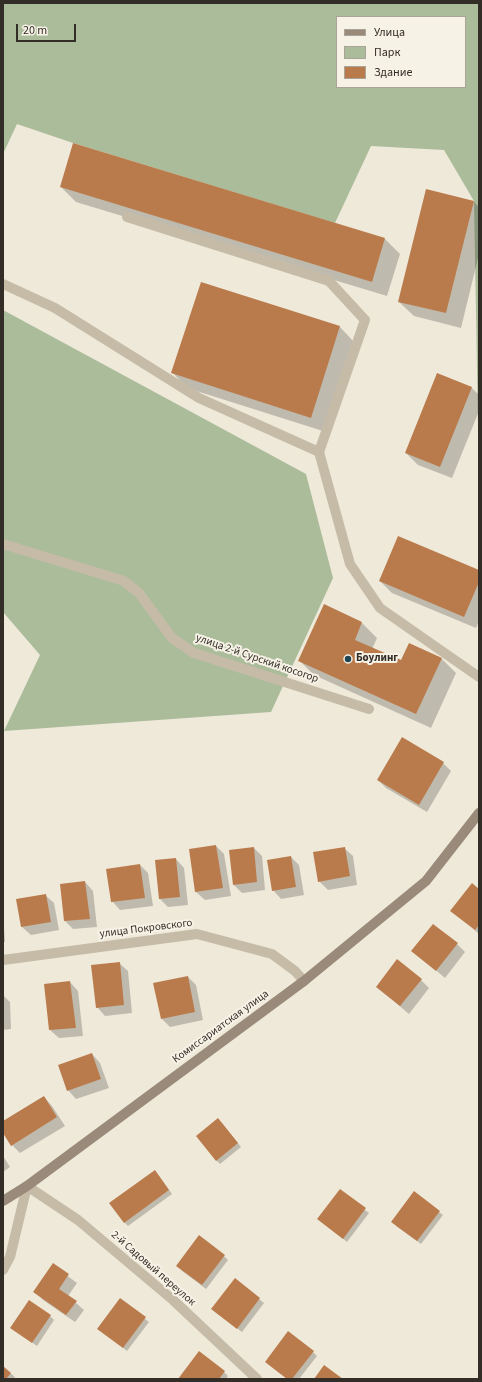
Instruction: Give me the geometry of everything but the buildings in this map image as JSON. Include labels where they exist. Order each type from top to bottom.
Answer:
[{"type":"main road","name":"Комиссариатская улица","points":[[3,1201],[27,1186],[304,981],[426,881],[479,812]]},
{"type":"street","points":[[127,217],[329,281],[365,320],[319,452],[350,564],[380,608],[479,677]]},
{"type":"street","points":[[3,284],[55,308],[199,398],[319,452]]},
{"type":"street","name":"улица 2-й Сурский косогор","points":[[3,544],[124,581],[139,593],[172,638],[194,653],[369,709]]},
{"type":"street","name":"улица Покровского","points":[[3,960],[197,934],[272,954],[295,971],[304,981]]},
{"type":"street","points":[[3,1270],[10,1257],[27,1186]]},
{"type":"street","name":"2-й Садовый переулок","points":[[27,1186],[78,1220],[102,1240],[173,1300],[257,1379]]},
{"type":"green space","points":[[3,3],[479,3],[479,483],[474,201],[444,150],[371,146],[335,223],[73,143],[17,124],[3,154]]},
{"type":"green space","points":[[3,310],[306,474],[333,578],[271,712],[4,731],[40,655],[3,612]]},
{"type":"place","name":"Боулинг","points":[[348,659]]}]
